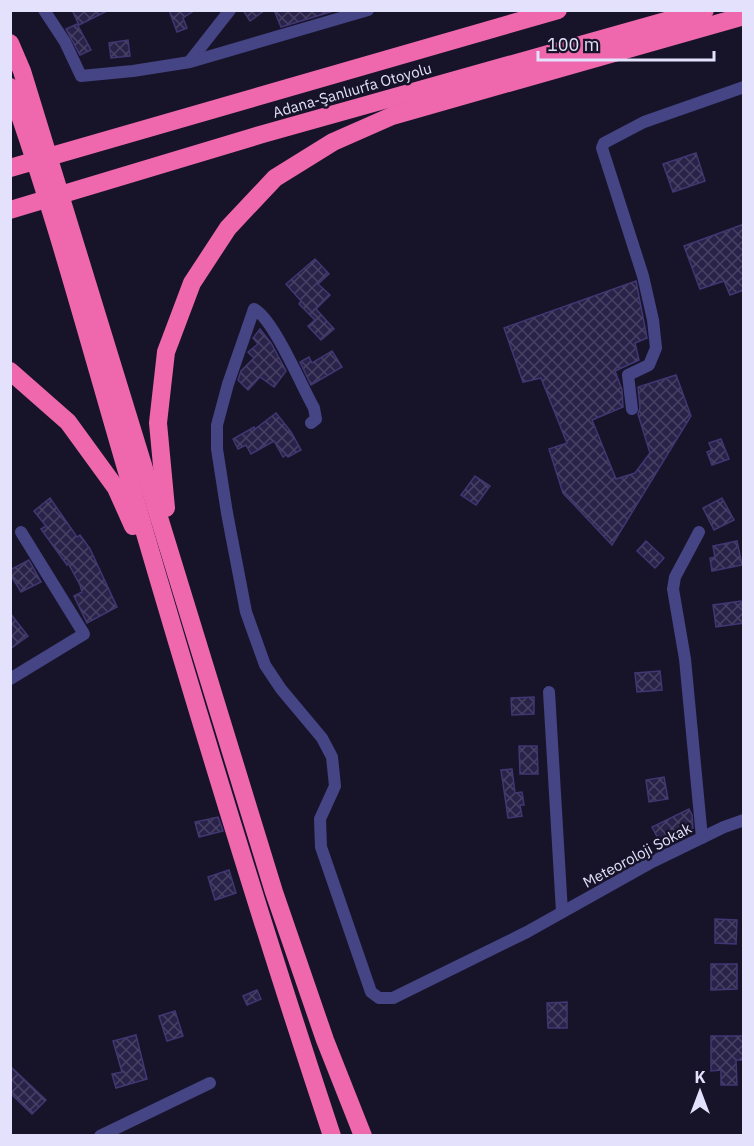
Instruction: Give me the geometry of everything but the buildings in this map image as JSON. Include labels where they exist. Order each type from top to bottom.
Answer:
[{"type":"highway","name":"Adana-Şanlıurfa Otoyolu","points":[[12,168],[558,10]]},
{"type":"highway","name":"Adana-Şanlıurfa Otoyolu","points":[[10,210],[274,131],[705,10]]},
{"type":"highway","points":[[177,575],[163,489],[158,423],[166,352],[192,283],[228,228],[275,178],[333,142],[392,116],[744,16]]},
{"type":"highway","points":[[10,43],[22,71],[274,892],[324,1040],[363,1136]]},
{"type":"highway","points":[[10,87],[54,223],[161,588],[257,902],[332,1136]]},
{"type":"highway","points":[[10,371],[68,422],[116,488],[161,588]]},
{"type":"street","points":[[45,10],[65,42],[81,76],[190,62],[368,10]]},
{"type":"street","points":[[190,62],[230,10]]},
{"type":"street","points":[[632,409],[628,375],[649,365],[656,348],[653,320],[643,276],[602,148],[604,142],[644,122],[744,87]]},
{"type":"street","name":"Meteoroloji Sokak","points":[[311,423],[316,419],[314,408],[270,324],[259,311],[254,309],[228,384],[217,425],[217,449],[227,513],[246,612],[265,665],[281,689],[322,738],[332,757],[335,786],[320,819],[321,847],[371,992],[379,998],[393,998],[527,932],[652,862],[724,827],[744,820]]},
{"type":"street","points":[[10,679],[84,634],[21,532]]},
{"type":"street","points":[[699,532],[675,577],[673,589],[686,659],[702,838]]},
{"type":"street","points":[[549,692],[562,912]]},
{"type":"street","points":[[100,1136],[210,1083]]}]
